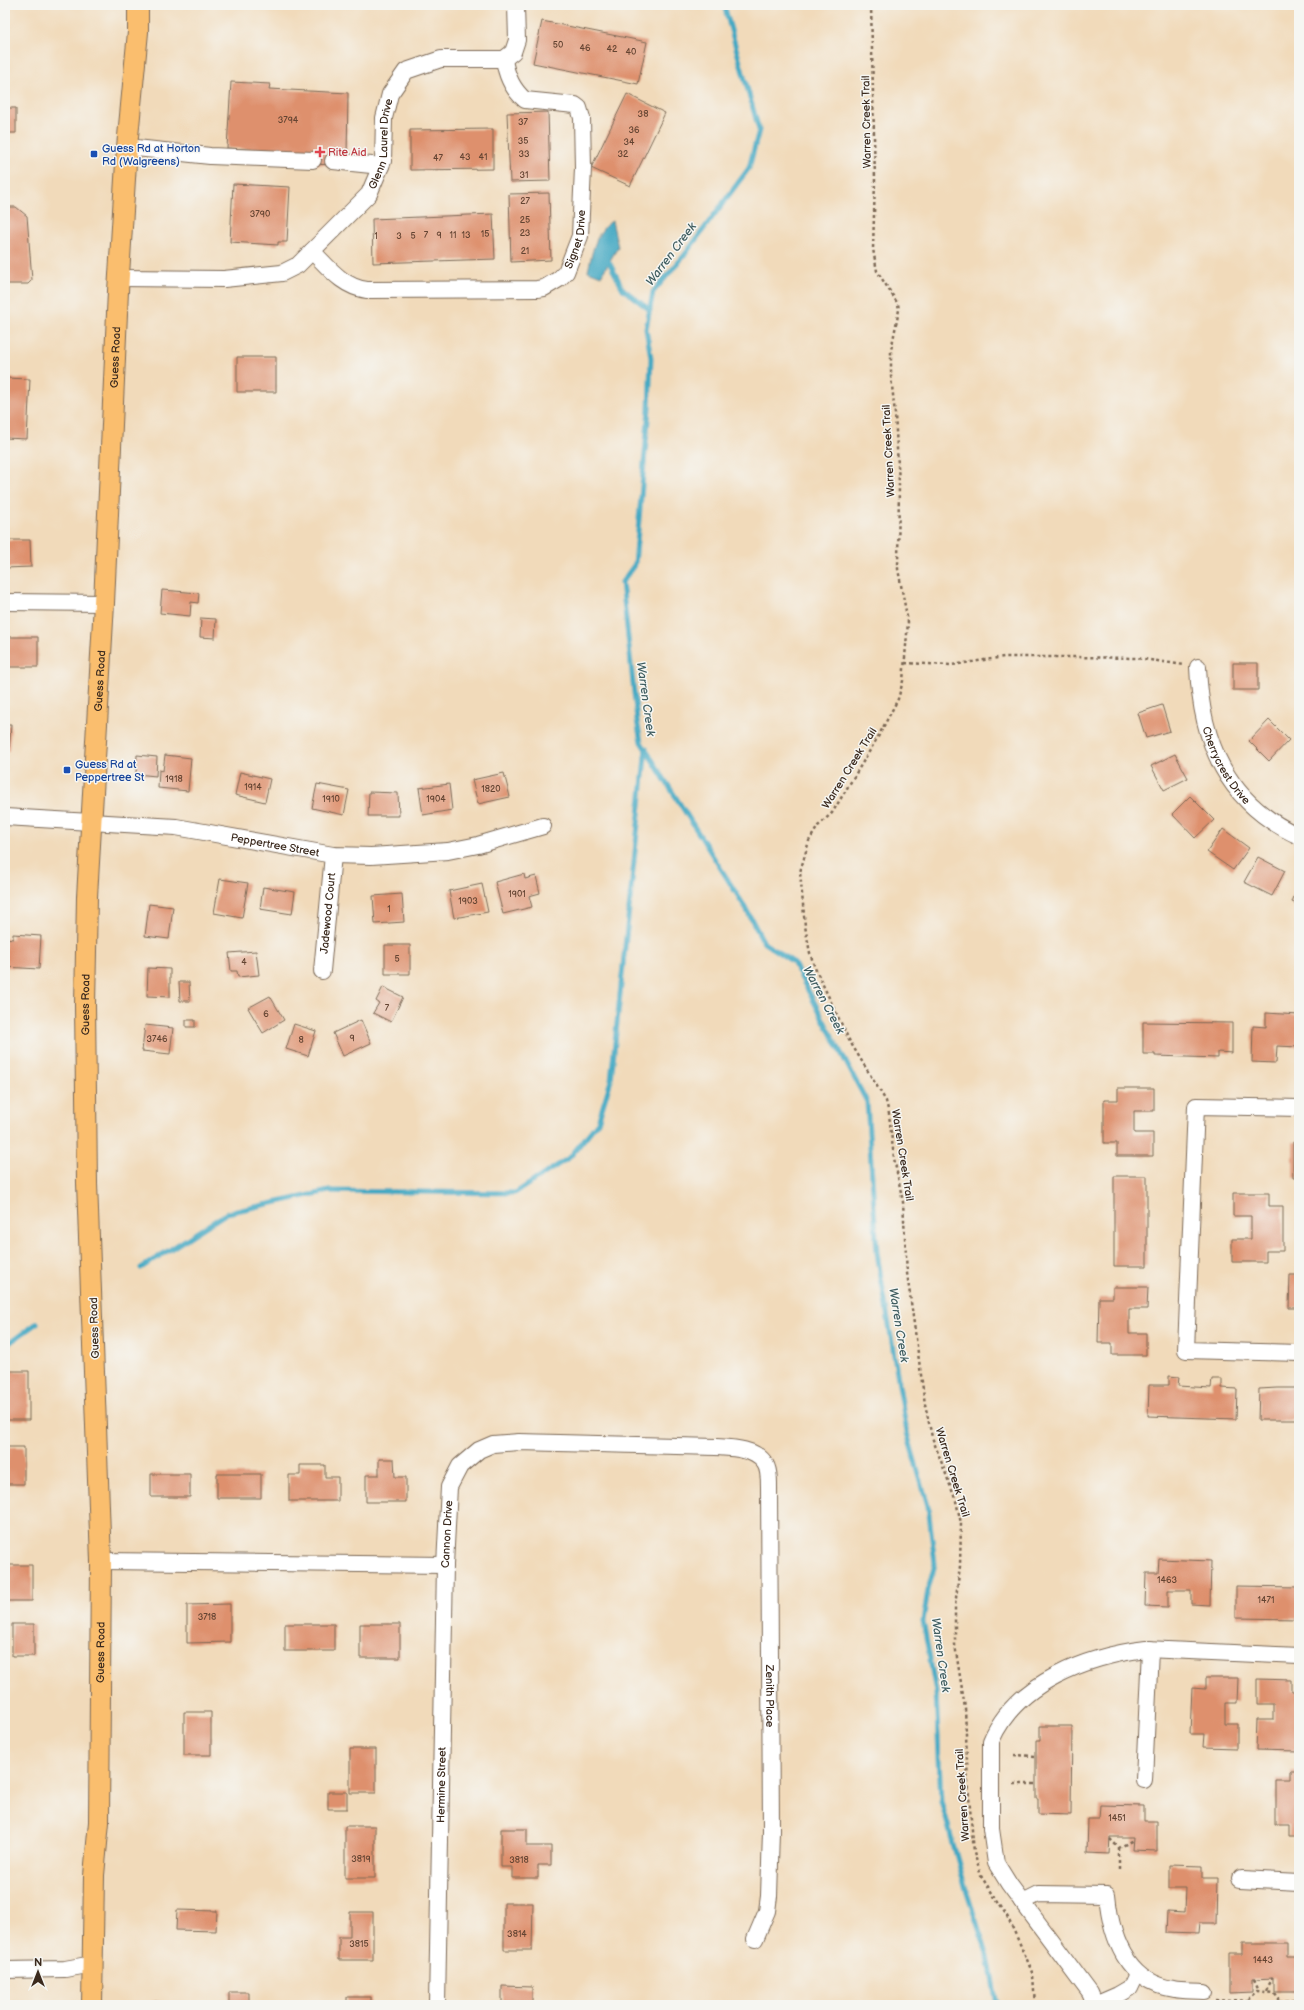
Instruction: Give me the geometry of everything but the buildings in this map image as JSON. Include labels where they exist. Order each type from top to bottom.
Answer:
[{"type":"main road","name":"Guess Road","points":[[92,2005],[94,1875],[99,1814],[101,1561],[87,1152],[85,1005],[90,823],[104,603],[119,278],[127,148],[138,32],[138,5]]},
{"type":"street","points":[[504,58],[513,52],[517,40],[516,5]]},
{"type":"street","name":"Glenn Laurel Drive","points":[[119,278],[224,279],[264,275],[291,270],[298,266],[369,194],[383,161],[384,118],[390,94],[406,71],[441,58],[504,58]]},
{"type":"street","name":"Signet Drive","points":[[312,251],[336,277],[349,286],[368,290],[537,289],[544,288],[559,279],[566,272],[580,236],[583,168],[582,118],[578,108],[574,105],[551,101],[532,102],[524,100],[519,95],[506,71],[504,58]]},
{"type":"street","points":[[127,148],[210,156],[313,160]]},
{"type":"street","points":[[333,161],[381,166]]},
{"type":"street","points":[[5,602],[104,603]]},
{"type":"street","name":"Cherrycrest Drive","points":[[1198,667],[1199,697],[1205,724],[1214,751],[1228,778],[1255,808],[1267,818],[1299,836]]},
{"type":"street","name":"Peppertree Street","points":[[5,818],[176,827],[333,855],[406,855],[448,851],[478,845],[543,826]]},
{"type":"street","name":"Jadewood Court","points":[[322,971],[333,855]]},
{"type":"street","points":[[1299,1108],[1196,1106],[1186,1350],[1299,1353]]},
{"type":"street","name":"Cannon Drive","points":[[101,1561],[445,1565],[447,1514],[452,1482],[460,1466],[470,1456],[494,1444],[519,1442],[716,1447],[743,1450],[756,1455]]},
{"type":"street","name":"Zenith Place","points":[[755,1939],[767,1911],[769,1896],[771,1830],[769,1487],[768,1473],[765,1462],[756,1455]]},
{"type":"street","name":"Hermine Street","points":[[437,2005],[445,1565]]},
{"type":"street","points":[[1144,1780],[1150,1649]]},
{"type":"street","points":[[1137,1974],[1130,1988],[1095,2005],[1090,1993],[1022,1902],[996,1863],[991,1829],[991,1741],[996,1728],[1012,1706],[1026,1694],[1048,1680],[1122,1652],[1150,1649],[1299,1656]]},
{"type":"street","points":[[1240,1879],[1299,1882]]},
{"type":"street","points":[[1022,1902],[1038,1894],[1107,1895],[1112,1930],[1121,1952],[1137,1974],[1153,1983],[1173,1990],[1209,1995]]},
{"type":"street","points":[[5,1970],[65,1969],[93,1964]]},
{"type":"path","points":[[629,7],[651,5]]},
{"type":"path","name":"Warren Creek Trail","points":[[871,5],[875,180],[873,249],[877,271],[898,304],[899,310],[891,350],[891,376],[899,483],[898,569],[908,622],[905,664],[898,699],[878,737],[832,813],[818,826],[809,841],[800,872],[805,926],[810,954],[849,1040],[886,1101],[903,1202],[906,1273],[926,1404],[932,1437],[956,1501],[961,1523],[960,1566],[954,1606],[954,1646],[965,1708],[968,1786],[974,1852],[981,1876],[1007,1916],[1026,1957],[1033,1975],[1035,2005]]},
{"type":"path","points":[[905,664],[952,665],[1004,657],[1137,658],[1198,667]]},
{"type":"path","points":[[1014,1755],[1036,1756]]},
{"type":"path","points":[[1014,1784],[1036,1784]]},
{"type":"path","points":[[1110,1839],[1119,1848],[1119,1869]]},
{"type":"path","points":[[1119,1848],[1132,1840]]},
{"type":"path","points":[[1267,1990],[1274,1978]]},
{"type":"path","points":[[1254,1979],[1259,1990]]},
{"type":"path","points":[[1249,2005],[1248,2001],[1250,1994],[1259,1990],[1267,1990],[1276,1994],[1278,2003],[1299,2002]]},
{"type":"path","points":[[1209,1995],[1248,2001]]},
{"type":"water","points":[[612,221],[618,247],[601,276],[588,271],[595,243],[606,225]]},
{"type":"waterway","name":"Warren Creek","points":[[724,5],[759,130],[749,168],[683,257],[653,292],[646,329],[651,358],[649,408],[635,564],[622,582],[637,720],[641,742],[745,907],[764,943],[793,962],[867,1102],[877,1253],[907,1433],[928,1506],[935,1564],[928,1590],[923,1621],[936,1692],[941,1801],[967,1893],[988,1957],[997,2005]]},
{"type":"waterway","points":[[609,262],[623,289],[650,310]]},
{"type":"waterway","points":[[141,1268],[227,1213],[329,1191],[515,1193],[570,1157],[598,1122],[611,1080],[646,748]]},
{"type":"waterway","points":[[5,1346],[37,1323]]},
{"type":"place","name":"Rite Aid","points":[[320,152]]},
{"type":"place","name":"Guess Rd at Horton Rd (Walgreens)","points":[[94,154]]},
{"type":"place","name":"Guess Rd at Peppertree St","points":[[67,770]]}]
